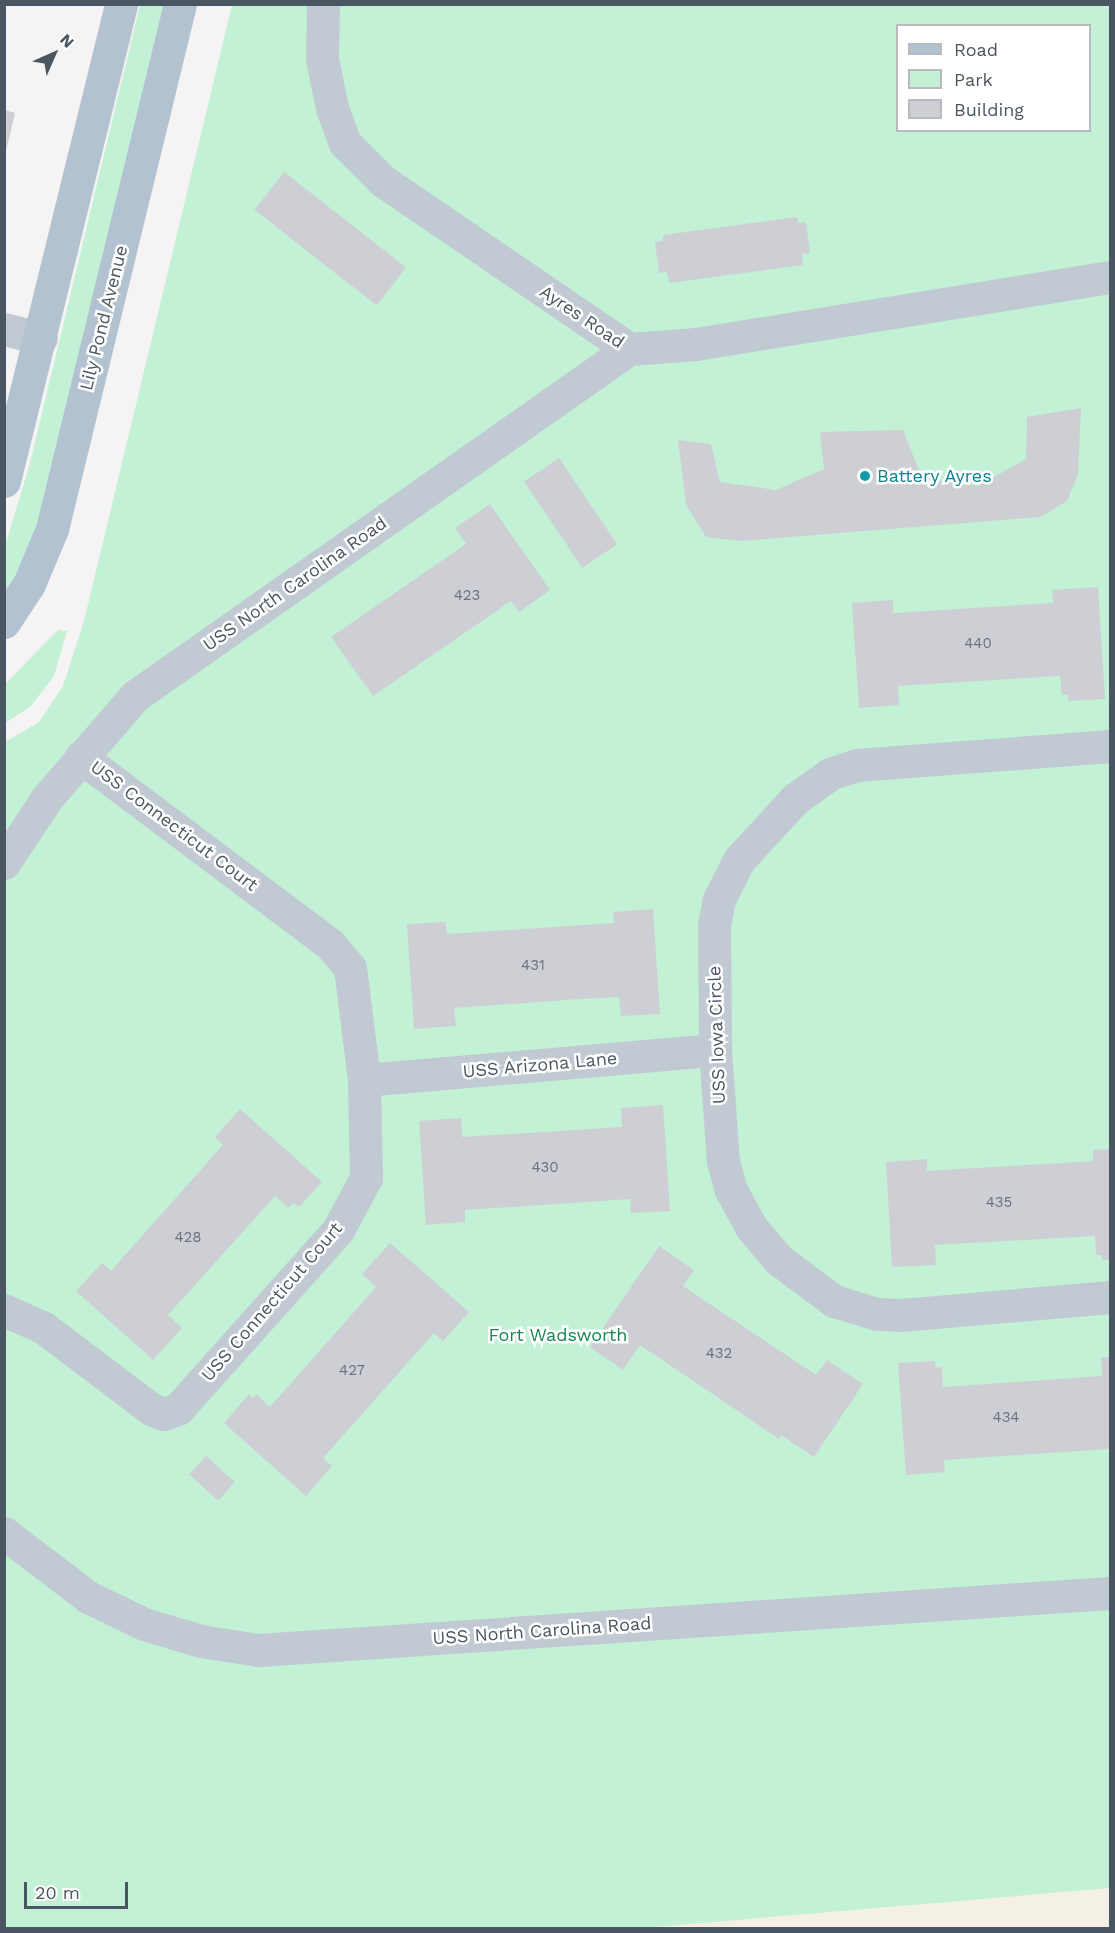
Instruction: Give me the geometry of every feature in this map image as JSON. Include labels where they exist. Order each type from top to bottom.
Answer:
[{"type":"main road","name":"Lily Pond Avenue","points":[[4,622],[29,584],[52,529],[180,4]]},
{"type":"main road","points":[[4,481],[41,338],[116,6]]},
{"type":"street","name":"Ayres Road","points":[[323,4],[322,59],[332,108],[345,143],[383,181],[629,349],[696,344],[1110,277]]},
{"type":"street","points":[[4,329],[41,338]]},
{"type":"street","name":"USS North Carolina Road","points":[[4,863],[47,798],[135,696],[629,349]]},
{"type":"street","name":"USS Iowa Circle","points":[[1110,746],[857,765],[811,785],[739,860],[718,899],[714,924],[716,1050],[723,1161],[731,1190],[751,1227],[779,1260],[813,1288],[855,1309],[901,1315],[1110,1297]]},
{"type":"street","name":"USS Connecticut Court","points":[[4,1310],[44,1328],[151,1410],[164,1414],[178,1409],[338,1230],[352,1208],[366,1178],[364,1080],[350,968],[331,945],[81,757]]},
{"type":"street","name":"USS Arizona Lane","points":[[364,1080],[716,1050]]},
{"type":"street","name":"USS North Carolina Road","points":[[4,1533],[88,1597],[144,1624],[201,1641],[258,1650],[1110,1593]]},
{"type":"green space","points":[[140,5],[166,5],[49,489],[22,565],[5,592],[5,546],[30,463]]},
{"type":"green space","name":"Fort Wadsworth","points":[[232,5],[1110,5],[1110,1928],[5,1928],[5,742],[39,722],[63,686],[84,621]]},
{"type":"green space","points":[[58,630],[67,631],[54,676],[30,707],[5,723],[5,684]]},
{"type":"sand","points":[[1110,1888],[1110,1928],[643,1928]]},
{"type":"building","points":[[5,110],[15,113],[5,155]]},
{"type":"building","points":[[284,172],[406,267],[377,305],[254,210]]},
{"type":"building","points":[[797,217],[798,223],[806,222],[810,253],[802,254],[803,265],[669,283],[667,272],[659,273],[655,242],[663,241],[663,235]]},
{"type":"building","name":"Battery Ayres","points":[[1081,408],[1078,474],[1067,501],[1041,517],[741,541],[706,537],[686,505],[678,440],[711,444],[720,482],[776,490],[824,469],[820,432],[903,430],[922,478],[978,486],[1026,459],[1027,417]]},
{"type":"building","points":[[559,458],[617,544],[582,568],[524,481]]},
{"type":"building","points":[[490,504],[550,590],[519,612],[511,601],[373,696],[331,637],[466,544],[455,528]]},
{"type":"building","points":[[1098,587],[1105,699],[1068,701],[1068,695],[1062,695],[1060,676],[898,686],[899,705],[859,708],[852,603],[893,600],[893,613],[1053,603],[1052,590]]},
{"type":"building","points":[[653,909],[660,1014],[621,1016],[619,997],[580,999],[454,1008],[456,1026],[414,1029],[407,924],[446,922],[447,934],[614,923],[613,912]]},
{"type":"building","points":[[663,1105],[670,1211],[631,1213],[630,1199],[465,1210],[465,1222],[426,1225],[419,1121],[461,1118],[462,1137],[622,1127],[621,1108]]},
{"type":"building","points":[[240,1109],[322,1182],[299,1207],[293,1203],[288,1208],[275,1196],[168,1315],[182,1328],[153,1360],[76,1291],[102,1263],[111,1271],[223,1145],[215,1137]]},
{"type":"building","points":[[1110,1149],[1110,1260],[1102,1260],[1102,1255],[1096,1255],[1095,1236],[935,1245],[936,1265],[892,1267],[886,1162],[927,1159],[927,1171],[1093,1161],[1093,1150]]},
{"type":"building","points":[[390,1243],[469,1312],[443,1341],[434,1333],[323,1458],[332,1466],[306,1496],[224,1423],[249,1394],[253,1398],[256,1394],[270,1407],[376,1287],[362,1274]]},
{"type":"building","points":[[659,1246],[694,1270],[683,1286],[816,1375],[827,1360],[863,1384],[814,1457],[781,1435],[779,1439],[640,1345],[623,1370],[590,1347]]},
{"type":"building","points":[[1101,1357],[1110,1357],[1110,1449],[944,1460],[945,1472],[906,1475],[898,1363],[935,1361],[936,1368],[942,1367],[943,1387],[1102,1376]]},
{"type":"building","points":[[206,1456],[235,1482],[218,1501],[189,1475]]},
{"type":"place","name":"Battery Ayres","points":[[865,476]]}]
